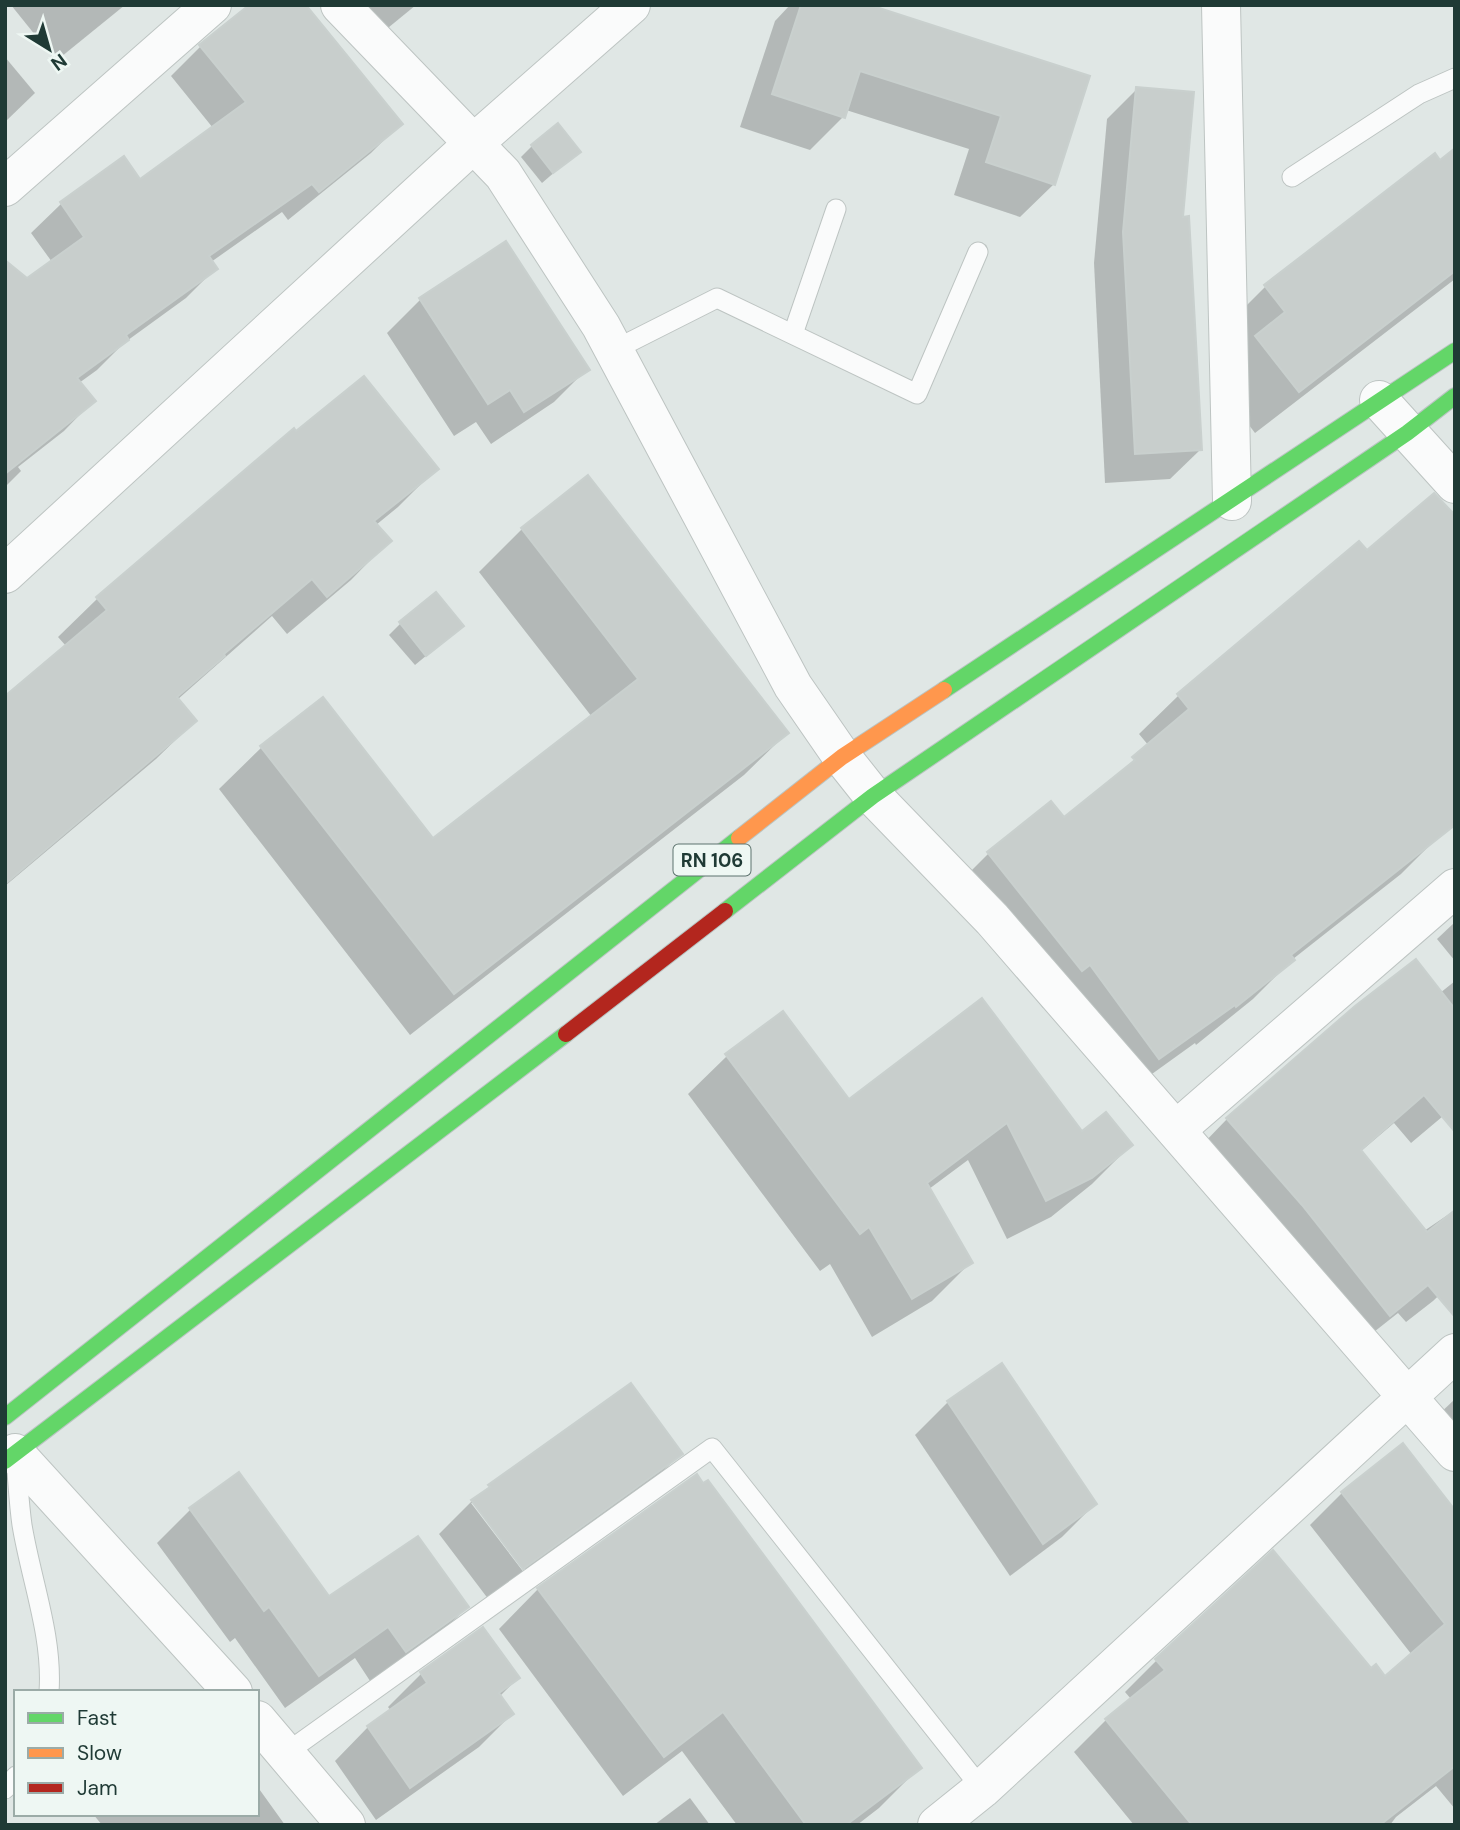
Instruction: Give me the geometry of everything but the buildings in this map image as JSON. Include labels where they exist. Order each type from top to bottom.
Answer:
[{"type":"main road","name":"RN 106","points":[[8,1443],[842,757],[1455,351]]},
{"type":"main road","name":"RN 106","points":[[8,1443],[529,1063],[873,796],[1407,433],[1455,396]]},
{"type":"street","points":[[5,187],[212,5]]},
{"type":"street","points":[[340,5],[503,174],[614,350],[793,686],[842,757],[873,796],[992,919],[1455,1452]]},
{"type":"street","points":[[5,574],[474,143],[631,5]]},
{"type":"street","points":[[1221,5],[1232,501]]},
{"type":"street","points":[[1379,400],[1455,484]]},
{"type":"street","points":[[1175,1130],[1455,888]]},
{"type":"street","points":[[937,1825],[982,1789],[1406,1395],[1455,1353]]},
{"type":"street","points":[[8,1443],[231,1690]]},
{"type":"street","points":[[259,1722],[346,1825]]},
{"type":"lane","points":[[1292,177],[1419,94],[1455,78]]},
{"type":"lane","points":[[793,334],[836,209]]},
{"type":"lane","points":[[614,350],[718,298],[917,394],[978,252]]},
{"type":"lane","points":[[8,1443],[46,1646],[49,1690]]},
{"type":"lane","points":[[286,1753],[712,1448],[982,1789]]},
{"type":"traffic: fast","points":[[944,690],[1455,351]]},
{"type":"traffic: fast","points":[[725,911],[873,796],[1407,433],[1455,396]]},
{"type":"traffic: fast","points":[[5,1417],[739,838]]},
{"type":"traffic: fast","points":[[5,1461],[566,1034]]},
{"type":"traffic: slow","points":[[739,838],[842,757],[944,690]]},
{"type":"traffic: jam","points":[[566,1034],[725,911]]}]
